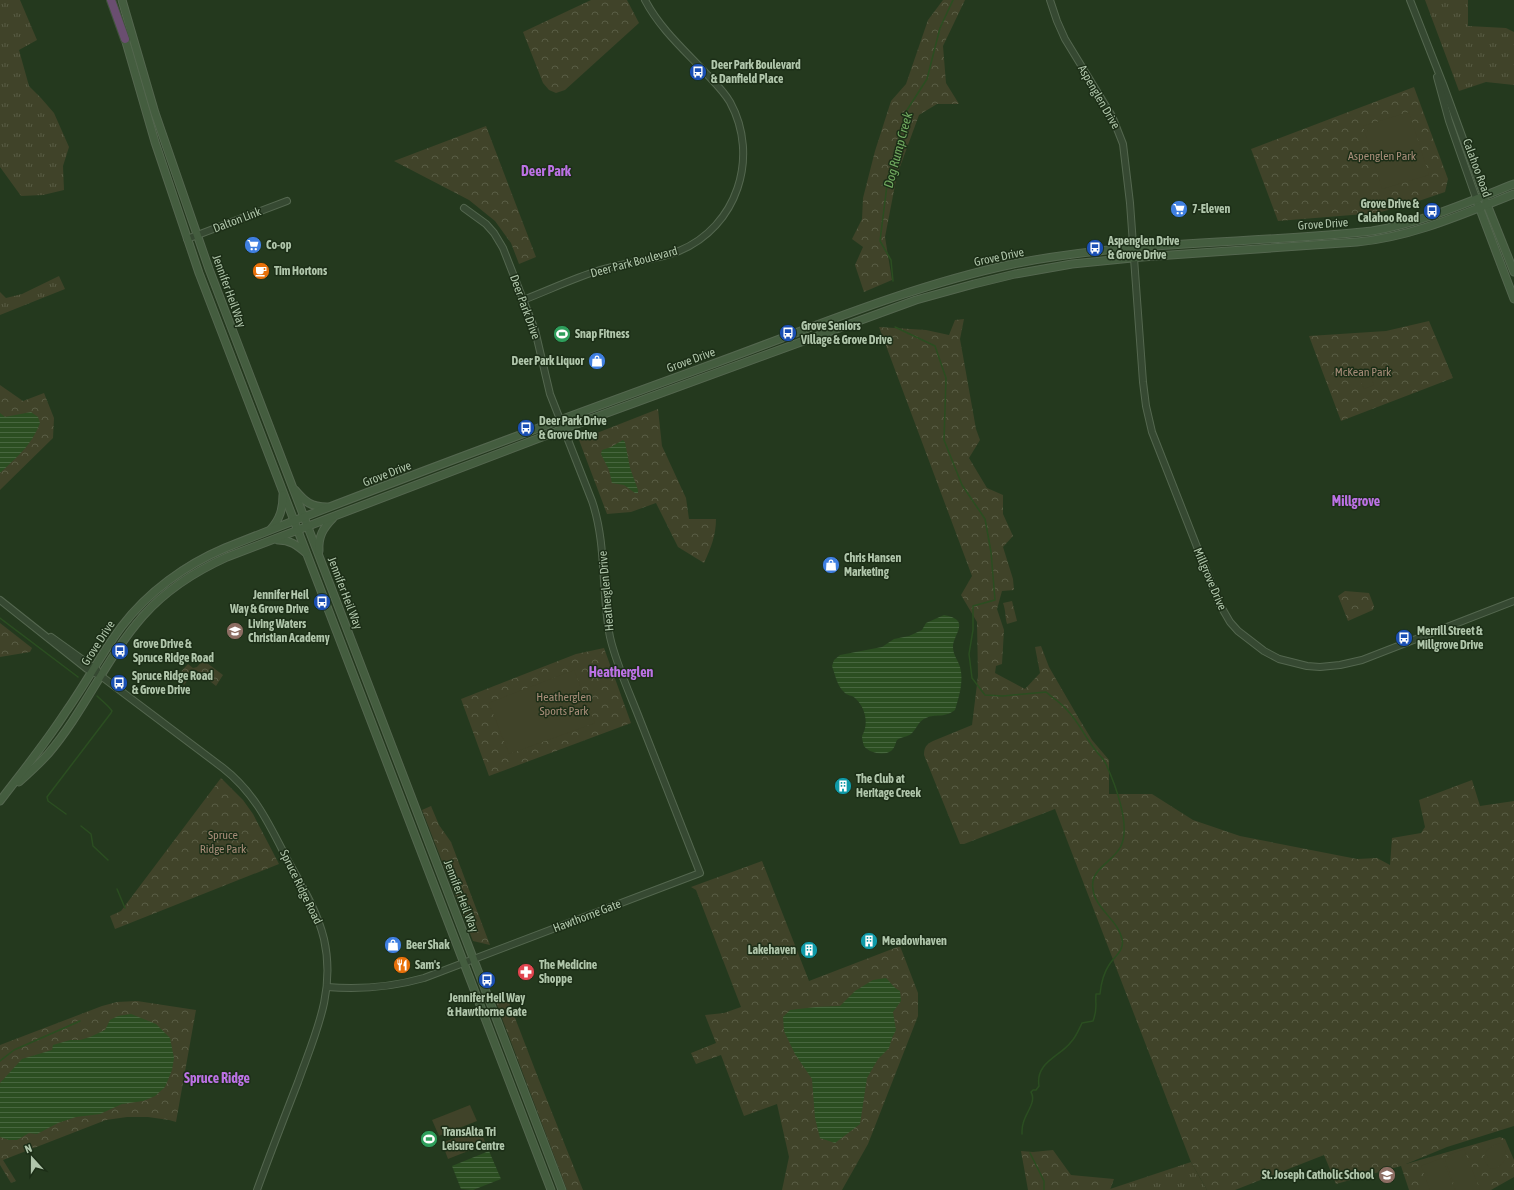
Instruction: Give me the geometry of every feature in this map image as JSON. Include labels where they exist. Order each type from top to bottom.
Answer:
[{"type":"highway","points":[[111,0],[125,39]]},
{"type":"main road","name":"Jennifer Heil Way","points":[[115,0],[155,142],[187,239],[551,1190]]},
{"type":"main road","name":"Jennifer Heil Way","points":[[122,0],[155,113],[196,235],[562,1190]]},
{"type":"main road","name":"Grove Drive","points":[[0,802],[65,714],[122,626],[137,609],[166,582],[184,569],[215,552],[560,420],[892,298],[936,284],[973,274],[1044,259],[1078,254],[1133,248],[1372,231],[1404,225],[1514,184]]},
{"type":"main road","name":"Grove Drive","points":[[0,802],[47,755],[131,631],[144,615],[172,589],[189,577],[218,561],[563,429],[933,295],[974,284],[1045,269],[1099,261],[1374,241],[1419,230],[1514,194]]},
{"type":"main road","name":"Calahoo Road","points":[[1480,197],[1488,204],[1514,272]]},
{"type":"main road","name":"Calahoo Road","points":[[1480,197],[1479,207],[1514,299]]},
{"type":"main road","points":[[291,485],[301,498],[310,504],[318,507],[331,507]]},
{"type":"main road","points":[[268,531],[276,524],[281,515],[283,505],[282,489]]},
{"type":"main road","points":[[320,559],[319,543],[321,532],[335,516]]},
{"type":"main road","points":[[274,540],[285,540],[293,543],[308,555]]},
{"type":"street","name":"Deer Park Boulevard","points":[[524,300],[600,270],[659,257],[686,248],[703,237],[718,224],[737,192],[742,174],[744,151],[734,110],[718,86],[663,27],[645,0]]},
{"type":"street","name":"Aspenglen Drive","points":[[1050,0],[1065,39],[1112,116],[1123,144],[1128,174],[1134,258]]},
{"type":"street","name":"Calahoo Road","points":[[1410,0],[1443,84],[1480,197]]},
{"type":"street","name":"Dalton Link","points":[[187,239],[287,201]]},
{"type":"street","name":"Deer Park Drive","points":[[464,208],[486,224],[500,242],[535,330],[550,394],[560,420]]},
{"type":"street","name":"Millgrove Drive","points":[[1134,258],[1143,382],[1146,406],[1152,432],[1219,603],[1230,622],[1246,638],[1264,651],[1294,663],[1320,667],[1340,665],[1362,660],[1514,601]]},
{"type":"street","name":"Heatherglen Drive","points":[[560,420],[592,502],[599,528],[610,638],[700,873]]},
{"type":"street","name":"Spruce Ridge Road","points":[[0,600],[58,647],[94,670],[234,777],[255,801],[265,817],[311,904],[324,939],[327,962],[327,987],[324,1006],[317,1029],[257,1190]]},
{"type":"street","name":"Hawthorne Gate","points":[[327,987],[367,988],[390,986],[424,978],[700,873]]},
{"type":"green space","points":[[0,0],[20,0],[37,40],[19,50],[29,86],[54,113],[69,147],[63,166],[64,190],[43,195],[21,196],[0,167]]},
{"type":"green space","points":[[591,0],[627,0],[639,23],[565,90],[556,93],[549,90],[543,83],[523,32]]},
{"type":"green space","points":[[943,0],[965,0],[943,46],[946,83],[959,104],[937,104],[919,115],[897,175],[885,237],[892,280],[864,292],[855,265],[863,247],[852,239],[862,219],[863,198],[875,151],[891,101],[906,84],[928,20]]},
{"type":"green space","points":[[1425,0],[1468,0],[1468,26],[1506,28],[1514,32],[1514,85],[1486,82],[1459,91]]},
{"type":"green space","name":"Aspenglen Park","points":[[1414,87],[1448,179],[1445,192],[1407,205],[1377,213],[1278,221],[1251,149]]},
{"type":"green space","points":[[1409,112],[1429,175],[1382,189],[1363,126]]},
{"type":"green space","points":[[486,126],[536,257],[519,264],[511,243],[495,221],[469,200],[394,161]]},
{"type":"green space","points":[[59,276],[65,289],[0,315],[0,292],[6,298],[22,294]]},
{"type":"green space","points":[[964,319],[960,339],[976,429],[980,440],[969,458],[987,488],[1003,495],[1003,514],[1013,536],[1003,547],[1013,579],[1014,590],[1002,591],[997,609],[1004,630],[1002,664],[996,666],[995,673],[1025,689],[1040,673],[1035,647],[1041,646],[1049,667],[1078,717],[1092,740],[1109,760],[1109,794],[1152,794],[1193,820],[1240,836],[1357,859],[1377,858],[1390,865],[1392,838],[1421,833],[1425,827],[1419,800],[1472,780],[1480,806],[1514,801],[1514,1126],[1447,1147],[1406,1164],[1500,1137],[1505,1139],[1514,1160],[1514,1177],[1491,1190],[1409,1190],[1401,1166],[1336,1184],[1324,1155],[1235,1190],[1207,1190],[1191,1162],[1055,809],[964,844],[960,844],[924,753],[926,746],[929,743],[972,725],[978,676],[977,622],[961,595],[972,576],[879,327],[926,330],[949,335],[955,320]]},
{"type":"green space","name":"McKean Park","points":[[1429,321],[1453,378],[1341,421],[1309,336],[1386,331]]},
{"type":"green space","points":[[1368,369],[1374,385],[1364,389],[1358,373]]},
{"type":"green space","points":[[0,385],[23,401],[44,393],[54,418],[53,438],[0,490]]},
{"type":"green space","points":[[658,409],[662,446],[686,498],[689,519],[716,519],[713,541],[704,563],[678,547],[656,503],[631,512],[607,514],[579,440]]},
{"type":"green space","points":[[1345,591],[1369,593],[1374,606],[1373,610],[1348,621],[1338,596]]},
{"type":"green space","points":[[1012,601],[1017,621],[1007,624],[1003,603]]},
{"type":"green space","points":[[0,623],[32,648],[30,652],[0,657]]},
{"type":"green space","name":"Heatherglen Sports Park","points":[[604,648],[631,723],[489,776],[461,699],[576,654]]},
{"type":"green space","points":[[203,660],[223,675],[216,686],[196,670],[184,685],[176,677],[188,664],[193,668],[197,667]]},
{"type":"green space","points":[[574,670],[595,723],[509,754],[489,703]]},
{"type":"green space","name":"Spruce Ridge Park","points":[[221,778],[243,800],[253,814],[279,864],[115,929],[110,916],[121,911]]},
{"type":"green space","points":[[431,806],[439,825],[451,842],[490,945],[473,941],[422,810]]},
{"type":"green space","points":[[762,861],[809,981],[900,946],[918,993],[918,1016],[868,1144],[842,1190],[782,1190],[789,1157],[777,1104],[744,1116],[721,1055],[696,1064],[691,1053],[716,1043],[705,1015],[724,1013],[741,1007],[696,890],[691,887]]},
{"type":"green space","points":[[505,992],[583,1190],[567,1190],[494,997]]},
{"type":"green space","points":[[137,1001],[196,1010],[176,1122],[148,1117],[127,1117],[106,1120],[3,1160],[16,1181],[11,1183],[0,1165],[0,1045],[102,1006],[117,1002]]},
{"type":"green space","points":[[470,1105],[477,1121],[439,1136],[432,1120]]},
{"type":"green space","points":[[479,1128],[486,1144],[448,1159],[442,1143]]},
{"type":"green space","points":[[1500,1143],[1505,1151],[1505,1159],[1500,1166],[1491,1169],[1485,1160],[1485,1153],[1491,1147]]},
{"type":"green space","points":[[1464,1149],[1480,1190],[1456,1190],[1444,1157]]},
{"type":"green space","points":[[1053,1150],[1071,1175],[1114,1179],[1110,1190],[1028,1190],[1021,1151],[1033,1152]]},
{"type":"green space","points":[[1442,1158],[1455,1190],[1430,1190],[1421,1166]]},
{"type":"green space","points":[[1191,1162],[1207,1190],[1110,1190],[1110,1189]]},
{"type":"shaded area","points":[[31,412],[38,417],[40,423],[36,431],[23,450],[0,473],[0,413],[5,417]]},
{"type":"shaded area","points":[[623,440],[625,442],[630,468],[638,493],[635,493],[624,485],[612,483],[609,470],[601,454],[602,450]]},
{"type":"shaded area","points":[[944,615],[957,620],[959,624],[953,647],[961,672],[960,689],[955,710],[951,713],[923,719],[911,734],[897,740],[893,749],[888,753],[873,752],[869,750],[864,746],[862,738],[866,722],[864,712],[859,702],[852,696],[845,693],[840,687],[836,680],[832,666],[834,660],[840,655],[882,647],[894,639],[909,636],[922,630],[926,623]]},
{"type":"shaded area","points":[[886,978],[900,991],[901,1001],[893,1012],[896,1030],[889,1048],[878,1059],[867,1078],[860,1124],[835,1143],[820,1138],[815,1118],[812,1079],[795,1054],[784,1031],[783,1017],[790,1010],[840,1006],[855,991],[873,980]]},
{"type":"shaded area","points":[[131,1014],[156,1024],[170,1038],[174,1058],[172,1070],[165,1087],[155,1096],[143,1101],[122,1104],[100,1114],[76,1117],[58,1123],[37,1134],[29,1133],[17,1140],[9,1140],[0,1137],[0,1083],[22,1059],[52,1050],[53,1045],[70,1040],[80,1040],[90,1037],[105,1030],[110,1020],[118,1016]]},
{"type":"shaded area","points":[[489,1151],[501,1179],[473,1190],[461,1189],[452,1166]]},
{"type":"waterway","name":"Dog Rump Creek","points":[[893,281],[891,260],[880,241],[888,177],[907,110],[927,79],[940,28],[953,0]]},
{"type":"waterway","name":"Dog Rump Creek","points":[[895,327],[935,346],[946,378],[944,440],[962,485],[985,519],[991,552],[995,600],[973,606],[973,630],[969,654],[972,678],[985,695],[1003,696],[1046,692],[1062,705],[1075,720],[1105,762],[1114,782],[1123,816],[1124,837],[1121,846],[1097,872],[1093,881],[1095,898],[1119,932],[1123,943],[1122,947],[1105,972],[1100,994],[1096,994],[1096,1010],[1093,1021],[1082,1023],[1073,1040],[1067,1047],[1050,1060],[1041,1071],[1039,1086],[1036,1090],[1031,1092],[1033,1100],[1022,1126],[1022,1134]]},
{"type":"waterway","points":[[0,618],[78,677]]},
{"type":"waterway","points":[[66,814],[48,801],[47,797],[112,711],[97,696]]},
{"type":"waterway","points":[[81,826],[91,834],[93,846],[108,860]]},
{"type":"waterway","points":[[117,889],[125,908]]},
{"type":"waterway","points":[[0,1061],[14,1050],[80,1021]]},
{"type":"waterway","name":"Dog Rump Creek","points":[[1030,1153],[1044,1181],[1044,1190]]},
{"type":"place","name":"Deer Park Boulevard & Danfield Place","points":[[698,72]]},
{"type":"place","name":"7-Eleven","points":[[1179,209]]},
{"type":"place","name":"Grove Drive & Calahoo Road","points":[[1432,211]]},
{"type":"place","name":"Co-op","points":[[253,245]]},
{"type":"place","name":"Aspenglen Drive & Grove Drive","points":[[1095,248]]},
{"type":"place","name":"Tim Hortons","points":[[261,271]]},
{"type":"place","name":"Grove Seniors Village & Grove Drive","points":[[788,333]]},
{"type":"place","name":"Snap Fitness","points":[[562,334]]},
{"type":"place","name":"Deer Park Liquor","points":[[597,361]]},
{"type":"place","name":"Deer Park Drive & Grove Drive","points":[[526,428]]},
{"type":"place","name":"Chris Hansen Marketing","points":[[831,565]]},
{"type":"place","name":"Jennifer Heil Way & Grove Drive","points":[[322,602]]},
{"type":"place","name":"Living Waters Christian Academy","points":[[235,631]]},
{"type":"place","name":"Merrill Street & Millgrove Drive","points":[[1404,638]]},
{"type":"place","name":"Grove Drive & Spruce Ridge Road","points":[[120,651]]},
{"type":"place","name":"Spruce Ridge Road & Grove Drive","points":[[119,683]]},
{"type":"place","name":"The Club at Heritage Creek","points":[[843,786]]},
{"type":"place","name":"Meadowhaven","points":[[869,941]]},
{"type":"place","name":"Beer Shak","points":[[393,945]]},
{"type":"place","name":"Lakehaven","points":[[809,950]]},
{"type":"place","name":"Sam's","points":[[402,965]]},
{"type":"place","name":"The Medicine Shoppe","points":[[526,972]]},
{"type":"place","name":"Jennifer Heil Way & Hawthorne Gate","points":[[487,980]]},
{"type":"place","name":"TransAlta Tri Leisure Centre","points":[[429,1139]]},
{"type":"place","name":"St. Joseph Catholic School","points":[[1387,1175]]},
{"type":"district","name":"Deer Park","points":[[546,171]]},
{"type":"district","name":"Millgrove","points":[[1356,501]]},
{"type":"district","name":"Heatherglen","points":[[621,672]]},
{"type":"district","name":"Spruce Ridge","points":[[217,1078]]}]
